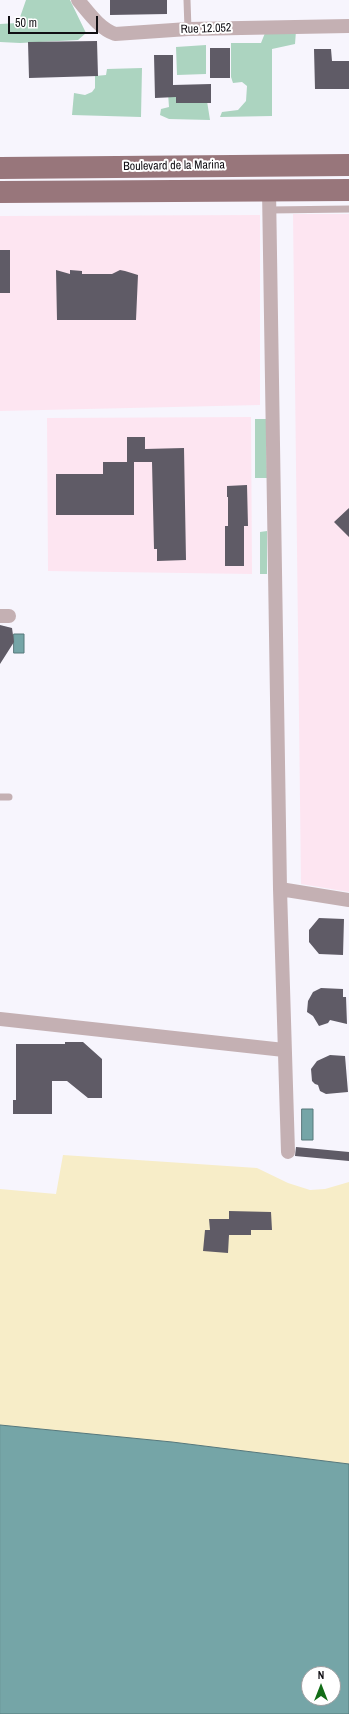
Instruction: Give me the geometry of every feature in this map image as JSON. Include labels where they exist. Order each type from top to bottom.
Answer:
[{"type":"main road","name":"Boulevard de la Marina","points":[[0,168],[349,165]]},
{"type":"main road","name":"Boulevard de la Marina","points":[[0,192],[269,200],[349,190]]},
{"type":"street","name":"Rue 12.052","points":[[78,0],[106,31],[115,34],[188,29],[349,26]]},
{"type":"street","points":[[269,200],[280,889],[288,1152]]},
{"type":"street","points":[[280,889],[349,900]]},
{"type":"street","points":[[0,1019],[284,1050]]},
{"type":"lane","points":[[187,0],[188,29]]},
{"type":"lane","points":[[269,200],[349,209]]},
{"type":"lane","points":[[0,797],[9,797]]},
{"type":"shaded area","points":[[293,214],[349,214],[349,892],[301,884]]},
{"type":"shaded area","points":[[260,215],[260,405],[0,411],[0,216]]},
{"type":"shaded area","points":[[251,417],[252,574],[48,571],[47,418]]},
{"type":"green space","points":[[26,0],[70,0],[86,33],[78,40],[20,43],[0,42],[0,24],[18,23]]},
{"type":"green space","points":[[296,31],[295,44],[272,49],[272,116],[220,117],[222,112],[238,110],[246,101],[247,86],[242,82],[233,83],[231,77],[231,43],[261,43],[265,33]]},
{"type":"green space","points":[[206,45],[206,74],[177,75],[176,47]]},
{"type":"green space","points":[[142,68],[141,117],[72,115],[74,93],[85,95],[92,92],[95,88],[95,76],[106,75],[107,69]]},
{"type":"green space","points":[[168,93],[207,101],[210,120],[169,119],[160,115],[161,109],[169,107]]},
{"type":"green space","points":[[255,419],[266,419],[267,478],[255,478]]},
{"type":"green space","points":[[267,531],[267,574],[260,574],[260,532]]},
{"type":"sand","points":[[63,1155],[257,1168],[288,1183],[310,1190],[325,1189],[349,1182],[349,1464],[172,1442],[0,1425],[0,1189],[56,1194]]},
{"type":"water","points":[[14,634],[24,634],[24,653],[14,653]]},
{"type":"water","points":[[302,1109],[313,1109],[313,1140],[302,1140]]},
{"type":"water","points":[[0,1425],[172,1442],[349,1464],[349,1714],[0,1714]]},
{"type":"building","points":[[110,0],[167,0],[167,14],[110,15]]},
{"type":"building","points":[[97,41],[98,76],[29,78],[28,42]]},
{"type":"building","points":[[210,48],[230,48],[230,78],[210,78]]},
{"type":"building","points":[[314,49],[331,49],[332,61],[349,61],[349,89],[315,89]]},
{"type":"building","points":[[154,55],[173,55],[173,85],[211,84],[211,103],[176,103],[176,97],[155,98]]},
{"type":"building","points":[[0,250],[10,250],[10,293],[0,293]]},
{"type":"building","points":[[56,270],[70,274],[70,270],[82,271],[82,274],[112,274],[120,270],[138,275],[136,320],[57,320]]},
{"type":"building","points":[[127,437],[145,437],[145,449],[184,448],[186,560],[157,561],[157,549],[154,549],[152,462],[134,462],[134,515],[56,515],[56,474],[103,474],[103,462],[127,462]]},
{"type":"building","points":[[247,485],[248,526],[244,526],[244,566],[225,566],[225,526],[228,526],[227,486]]},
{"type":"building","points":[[349,508],[349,537],[334,522]]},
{"type":"building","points":[[0,625],[12,628],[14,642],[0,664]]},
{"type":"building","points":[[319,918],[344,919],[343,955],[319,954],[309,942],[309,930]]},
{"type":"building","points":[[321,988],[343,989],[343,997],[346,997],[347,1024],[330,1020],[328,1023],[319,1026],[313,1016],[307,1012],[308,1001],[313,992]]},
{"type":"building","points":[[65,1042],[83,1042],[102,1059],[102,1098],[88,1098],[67,1081],[52,1081],[52,1114],[13,1114],[13,1100],[16,1100],[16,1044],[65,1044]]},
{"type":"building","points":[[330,1055],[345,1056],[348,1092],[326,1094],[320,1091],[318,1085],[312,1081],[311,1069],[317,1061]]},
{"type":"building","points":[[296,1147],[349,1152],[349,1161],[295,1156]]},
{"type":"building","points":[[229,1211],[271,1212],[272,1230],[251,1230],[251,1235],[229,1235],[228,1253],[203,1251],[205,1230],[210,1230],[209,1219],[229,1219]]}]
